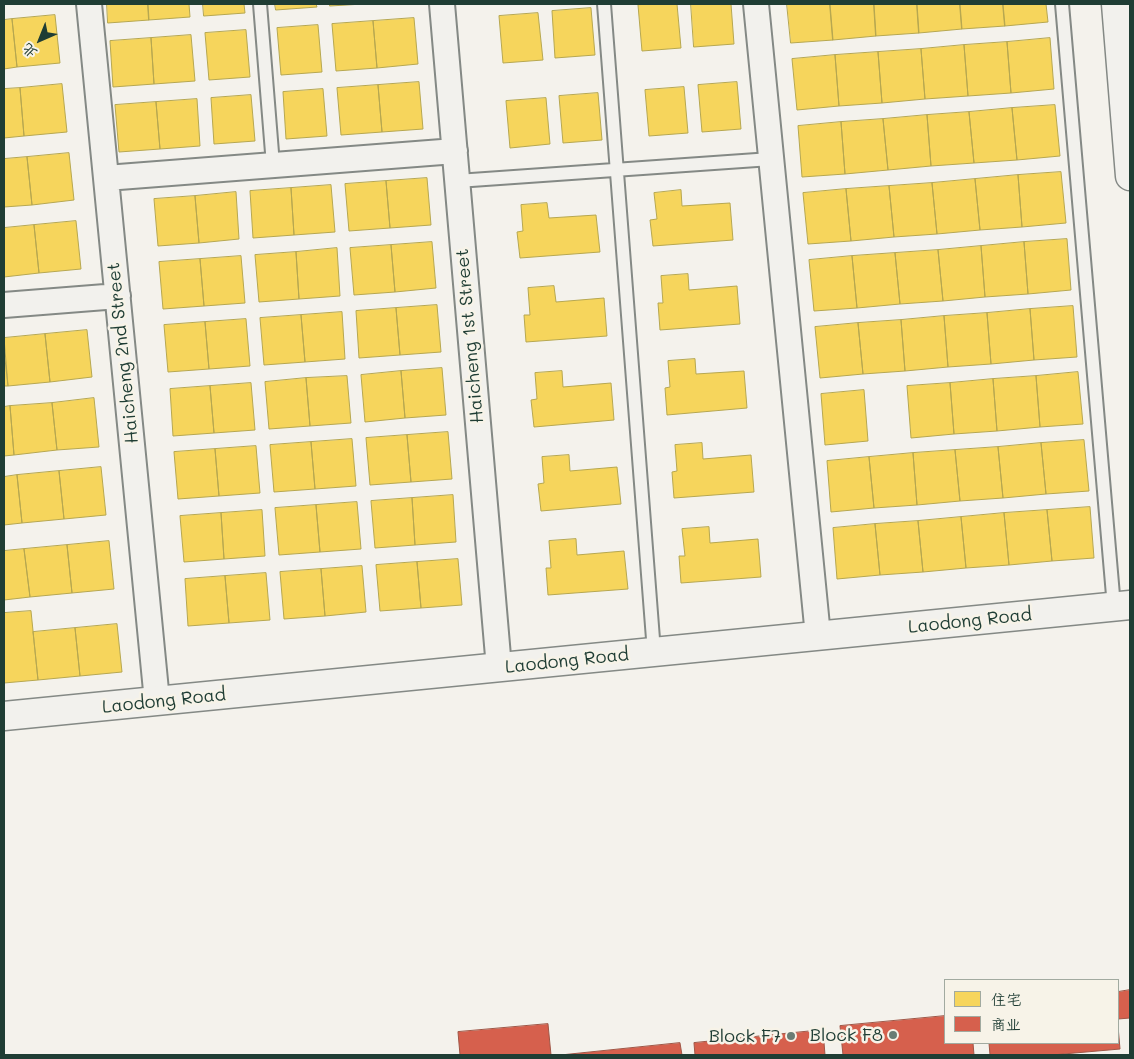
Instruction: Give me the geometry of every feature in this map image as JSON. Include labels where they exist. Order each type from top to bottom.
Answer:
[{"type":"street","name":"Haicheng 2nd Street","points":[[89,4],[157,701]]},
{"type":"street","name":"Haicheng 1st Street","points":[[442,4],[498,668]]},
{"type":"street","points":[[756,4],[818,636]]},
{"type":"street","points":[[1116,4],[1130,176]]},
{"type":"street","points":[[106,178],[455,152]]},
{"type":"street","points":[[4,305],[118,296]]},
{"type":"street","name":"Laodong Road","points":[[4,716],[1122,606]]},
{"type":"lane","points":[[260,4],[272,165]]},
{"type":"lane","points":[[604,4],[654,652]]},
{"type":"lane","points":[[1062,4],[1122,606]]},
{"type":"lane","points":[[457,181],[771,159]]},
{"type":"building: 住宅","points":[[107,4],[148,4],[149,20],[108,23]]},
{"type":"building: 住宅","points":[[148,4],[189,4],[190,17],[149,20]]},
{"type":"building: 住宅","points":[[203,4],[244,4],[245,13],[204,16]]},
{"type":"building: 住宅","points":[[275,4],[316,4],[317,7],[276,10]]},
{"type":"building: 住宅","points":[[330,4],[363,4],[330,6]]},
{"type":"building: 住宅","points":[[677,4],[681,48],[642,51],[638,5]]},
{"type":"building: 住宅","points":[[691,4],[731,4],[734,44],[694,47]]},
{"type":"building: 住宅","points":[[787,4],[830,4],[833,40],[791,43]]},
{"type":"building: 住宅","points":[[830,4],[874,4],[876,36],[833,40]]},
{"type":"building: 住宅","points":[[874,4],[917,4],[919,33],[876,36]]},
{"type":"building: 住宅","points":[[917,4],[960,4],[962,29],[919,33]]},
{"type":"building: 住宅","points":[[960,4],[1003,4],[1005,26],[962,29]]},
{"type":"building: 住宅","points":[[1003,4],[1046,4],[1048,22],[1005,26]]},
{"type":"building: 住宅","points":[[591,8],[595,55],[555,58],[552,11]]},
{"type":"building: 住宅","points":[[538,13],[543,60],[503,63],[499,16]]},
{"type":"building: 住宅","points":[[55,15],[60,63],[17,67],[12,19]]},
{"type":"building: 住宅","points":[[414,18],[418,64],[377,68],[373,21]]},
{"type":"building: 住宅","points":[[12,19],[17,67],[4,69],[4,20]]},
{"type":"building: 住宅","points":[[373,21],[377,68],[336,71],[332,24]]},
{"type":"building: 住宅","points":[[318,25],[322,72],[281,75],[277,28]]},
{"type":"building: 住宅","points":[[246,30],[250,77],[209,80],[205,33]]},
{"type":"building: 住宅","points":[[191,35],[195,81],[154,84],[151,38]]},
{"type":"building: 住宅","points":[[151,38],[154,84],[113,87],[110,41]]},
{"type":"building: 住宅","points":[[1050,38],[1054,89],[1011,93],[1007,42]]},
{"type":"building: 住宅","points":[[1007,42],[1011,93],[968,96],[964,45]]},
{"type":"building: 住宅","points":[[964,45],[968,96],[925,99],[921,49]]},
{"type":"building: 住宅","points":[[921,49],[925,99],[882,103],[878,52]]},
{"type":"building: 住宅","points":[[878,52],[882,103],[839,106],[835,55]]},
{"type":"building: 住宅","points":[[835,55],[839,106],[797,110],[792,59]]},
{"type":"building: 住宅","points":[[419,82],[423,129],[382,132],[378,85]]},
{"type":"building: 住宅","points":[[737,82],[741,129],[702,132],[698,85]]},
{"type":"building: 住宅","points":[[62,84],[67,132],[24,136],[20,88]]},
{"type":"building: 住宅","points":[[378,85],[382,132],[341,135],[337,88]]},
{"type":"building: 住宅","points":[[684,87],[688,133],[649,136],[645,90]]},
{"type":"building: 住宅","points":[[20,88],[24,136],[4,138],[4,89]]},
{"type":"building: 住宅","points":[[323,89],[327,136],[286,139],[283,92]]},
{"type":"building: 住宅","points":[[598,93],[602,140],[563,143],[559,96]]},
{"type":"building: 住宅","points":[[251,95],[255,141],[214,144],[211,98]]},
{"type":"building: 住宅","points":[[546,98],[550,144],[510,148],[506,101]]},
{"type":"building: 住宅","points":[[197,99],[200,146],[160,149],[156,102]]},
{"type":"building: 住宅","points":[[156,102],[160,149],[119,152],[115,105]]},
{"type":"building: 住宅","points":[[1055,105],[1060,156],[1017,160],[1012,108]]},
{"type":"building: 住宅","points":[[1012,108],[1017,160],[974,163],[969,112]]},
{"type":"building: 住宅","points":[[969,112],[974,163],[931,166],[927,115]]},
{"type":"building: 住宅","points":[[927,115],[931,166],[888,170],[883,119]]},
{"type":"building: 住宅","points":[[883,119],[888,170],[845,174],[841,122]]},
{"type":"building: 住宅","points":[[841,122],[845,174],[802,177],[798,126]]},
{"type":"building: 住宅","points":[[69,153],[74,200],[32,205],[27,157]]},
{"type":"building: 住宅","points":[[27,157],[32,205],[4,207],[4,159]]},
{"type":"building: 住宅","points":[[1061,172],[1066,223],[1022,227],[1018,175]]},
{"type":"building: 住宅","points":[[1018,175],[1022,227],[980,230],[975,179]]},
{"type":"building: 住宅","points":[[427,178],[431,225],[390,228],[386,181]]},
{"type":"building: 住宅","points":[[975,179],[980,230],[937,234],[932,183]]},
{"type":"building: 住宅","points":[[386,181],[390,228],[349,231],[345,184]]},
{"type":"building: 住宅","points":[[932,183],[937,234],[894,237],[889,186]]},
{"type":"building: 住宅","points":[[331,185],[335,232],[294,235],[291,188]]},
{"type":"building: 住宅","points":[[889,186],[894,237],[851,241],[846,189]]},
{"type":"building: 住宅","points":[[291,188],[294,235],[253,238],[250,191]]},
{"type":"building: 住宅","points":[[846,189],[851,241],[808,244],[803,193]]},
{"type":"building: 住宅","points":[[681,190],[682,206],[730,203],[733,240],[653,246],[650,220],[657,219],[654,193]]},
{"type":"building: 住宅","points":[[236,192],[239,239],[199,243],[195,196]]},
{"type":"building: 住宅","points":[[195,196],[199,243],[158,246],[154,199]]},
{"type":"building: 住宅","points":[[547,203],[549,218],[596,215],[600,252],[520,258],[517,232],[523,231],[521,205]]},
{"type":"building: 住宅","points":[[76,221],[81,269],[39,273],[34,225]]},
{"type":"building: 住宅","points":[[34,225],[39,273],[4,277],[4,228]]},
{"type":"building: 住宅","points":[[1067,239],[1071,290],[1028,294],[1024,242]]},
{"type":"building: 住宅","points":[[432,242],[436,288],[395,292],[391,245]]},
{"type":"building: 住宅","points":[[1024,242],[1028,294],[985,297],[981,246]]},
{"type":"building: 住宅","points":[[391,245],[395,292],[354,295],[350,248]]},
{"type":"building: 住宅","points":[[981,246],[985,297],[943,301],[938,250]]},
{"type":"building: 住宅","points":[[337,248],[340,296],[299,299],[296,252]]},
{"type":"building: 住宅","points":[[938,250],[943,301],[900,304],[895,253]]},
{"type":"building: 住宅","points":[[296,252],[299,299],[259,302],[255,255]]},
{"type":"building: 住宅","points":[[895,253],[900,304],[857,308],[852,256]]},
{"type":"building: 住宅","points":[[241,256],[245,303],[204,306],[200,259]]},
{"type":"building: 住宅","points":[[852,256],[857,308],[814,311],[809,260]]},
{"type":"building: 住宅","points":[[200,259],[204,306],[163,309],[159,262]]},
{"type":"building: 住宅","points":[[688,274],[689,290],[737,286],[740,324],[660,330],[658,303],[663,303],[661,276]]},
{"type":"building: 住宅","points":[[554,286],[556,302],[604,298],[607,336],[526,342],[524,315],[530,315],[528,288]]},
{"type":"building: 住宅","points":[[437,305],[441,352],[400,355],[396,308]]},
{"type":"building: 住宅","points":[[1073,306],[1077,357],[1034,360],[1030,309]]},
{"type":"building: 住宅","points":[[396,308],[400,355],[359,358],[356,311]]},
{"type":"building: 住宅","points":[[1030,309],[1034,360],[991,364],[987,313]]},
{"type":"building: 住宅","points":[[342,312],[345,359],[305,362],[301,315]]},
{"type":"building: 住宅","points":[[987,313],[991,364],[948,367],[944,316]]},
{"type":"building: 住宅","points":[[301,315],[305,362],[264,365],[260,318]]},
{"type":"building: 住宅","points":[[944,316],[948,367],[905,371],[901,320]]},
{"type":"building: 住宅","points":[[246,319],[250,366],[209,369],[205,322]]},
{"type":"building: 住宅","points":[[901,320],[905,371],[863,374],[858,323]]},
{"type":"building: 住宅","points":[[205,322],[209,369],[168,372],[164,325]]},
{"type":"building: 住宅","points":[[858,323],[863,374],[820,378],[815,327]]},
{"type":"building: 住宅","points":[[87,330],[92,377],[50,382],[45,334]]},
{"type":"building: 住宅","points":[[45,334],[50,382],[8,386],[4,338]]},
{"type":"building: 住宅","points":[[4,350],[8,386],[4,386]]},
{"type":"building: 住宅","points":[[695,359],[696,374],[744,371],[747,408],[667,415],[665,388],[670,387],[668,361]]},
{"type":"building: 住宅","points":[[442,368],[446,415],[405,418],[401,371]]},
{"type":"building: 住宅","points":[[401,371],[405,418],[365,422],[361,375]]},
{"type":"building: 住宅","points":[[562,371],[563,387],[611,383],[614,420],[534,427],[531,400],[537,399],[535,373]]},
{"type":"building: 住宅","points":[[1078,372],[1083,424],[1040,427],[1036,376]]},
{"type":"building: 住宅","points":[[347,376],[351,423],[310,426],[306,378]]},
{"type":"building: 住宅","points":[[1036,376],[1040,427],[997,431],[993,379]]},
{"type":"building: 住宅","points":[[306,378],[310,426],[269,429],[265,382]]},
{"type":"building: 住宅","points":[[993,379],[997,431],[954,434],[950,383]]},
{"type":"building: 住宅","points":[[251,383],[255,430],[214,433],[210,386]]},
{"type":"building: 住宅","points":[[950,383],[954,434],[911,438],[907,386]]},
{"type":"building: 住宅","points":[[210,386],[214,433],[173,436],[170,389]]},
{"type":"building: 住宅","points":[[864,390],[868,441],[825,445],[821,394]]},
{"type":"building: 住宅","points":[[94,398],[99,447],[57,450],[52,403]]},
{"type":"building: 住宅","points":[[52,403],[57,450],[14,455],[10,406]]},
{"type":"building: 住宅","points":[[10,406],[14,455],[4,456],[4,407]]},
{"type":"building: 住宅","points":[[448,432],[452,479],[411,482],[407,435]]},
{"type":"building: 住宅","points":[[407,435],[411,482],[370,485],[366,438]]},
{"type":"building: 住宅","points":[[352,439],[356,486],[315,489],[311,442]]},
{"type":"building: 住宅","points":[[1084,440],[1089,491],[1046,494],[1041,443]]},
{"type":"building: 住宅","points":[[311,442],[315,489],[274,492],[270,445]]},
{"type":"building: 住宅","points":[[702,443],[703,459],[751,455],[754,492],[674,498],[672,472],[677,471],[675,445]]},
{"type":"building: 住宅","points":[[1041,443],[1046,494],[1003,498],[998,447]]},
{"type":"building: 住宅","points":[[256,446],[260,493],[219,496],[215,449]]},
{"type":"building: 住宅","points":[[998,447],[1003,498],[960,501],[955,450]]},
{"type":"building: 住宅","points":[[215,449],[219,496],[178,499],[174,452]]},
{"type":"building: 住宅","points":[[955,450],[960,501],[917,505],[913,453]]},
{"type":"building: 住宅","points":[[913,453],[917,505],[874,508],[869,457]]},
{"type":"building: 住宅","points":[[569,455],[570,471],[617,467],[621,504],[541,511],[538,484],[544,483],[542,457]]},
{"type":"building: 住宅","points":[[869,457],[874,508],[831,512],[827,461]]},
{"type":"building: 住宅","points":[[101,467],[106,515],[64,519],[59,471]]},
{"type":"building: 住宅","points":[[59,471],[64,519],[22,523],[17,475]]},
{"type":"building: 住宅","points":[[17,475],[22,523],[4,525],[4,477]]},
{"type":"building: 住宅","points":[[453,495],[456,542],[415,545],[412,498]]},
{"type":"building: 住宅","points":[[412,498],[415,545],[375,548],[371,501]]},
{"type":"building: 住宅","points":[[357,502],[361,549],[320,552],[316,505]]},
{"type":"building: 住宅","points":[[316,505],[320,552],[279,555],[275,508]]},
{"type":"building: 住宅","points":[[1090,507],[1094,558],[1052,561],[1047,510]]},
{"type":"building: 住宅","points":[[262,510],[265,556],[224,559],[221,513]]},
{"type":"building: 住宅","points":[[1047,510],[1052,561],[1009,565],[1004,513]]},
{"type":"building: 住宅","points":[[221,513],[224,559],[184,562],[180,516]]},
{"type":"building: 住宅","points":[[1004,513],[1009,565],[966,568],[961,517]]},
{"type":"building: 住宅","points":[[961,517],[966,568],[923,572],[918,521]]},
{"type":"building: 住宅","points":[[918,521],[923,572],[880,575],[875,524]]},
{"type":"building: 住宅","points":[[875,524],[880,575],[837,579],[833,528]]},
{"type":"building: 住宅","points":[[709,527],[710,543],[758,539],[761,577],[681,583],[679,556],[685,556],[682,529]]},
{"type":"building: 住宅","points":[[576,539],[577,555],[624,551],[628,589],[548,595],[546,568],[551,568],[549,541]]},
{"type":"building: 住宅","points":[[109,541],[114,589],[72,593],[67,545]]},
{"type":"building: 住宅","points":[[67,545],[72,593],[30,597],[24,549]]},
{"type":"building: 住宅","points":[[24,549],[30,597],[4,600],[4,551]]},
{"type":"building: 住宅","points":[[458,559],[462,605],[421,608],[417,562]]},
{"type":"building: 住宅","points":[[417,562],[421,608],[380,611],[376,565]]},
{"type":"building: 住宅","points":[[362,566],[366,612],[325,616],[321,569]]},
{"type":"building: 住宅","points":[[321,569],[325,616],[284,619],[280,572]]},
{"type":"building: 住宅","points":[[266,573],[270,620],[229,623],[225,576]]},
{"type":"building: 住宅","points":[[225,576],[229,623],[188,626],[185,579]]},
{"type":"building: 住宅","points":[[31,611],[38,680],[4,683],[4,613]]},
{"type":"building: 住宅","points":[[117,624],[122,672],[80,676],[75,628]]},
{"type":"building: 住宅","points":[[75,628],[80,676],[38,680],[33,632]]},
{"type":"building: 商业","points":[[1130,990],[1130,1018],[1119,1019],[1119,992]]},
{"type":"building: 商业","name":"Block F8","points":[[944,1016],[944,1044],[973,1044],[974,1055],[843,1055],[840,1026]]},
{"type":"building: 商业","points":[[548,1024],[551,1055],[460,1055],[458,1032]]},
{"type":"building: 商业","name":"Block F7","points":[[823,1030],[825,1055],[695,1055],[694,1043]]},
{"type":"building: 商业","points":[[1119,1038],[1120,1049],[1052,1055],[990,1055],[989,1044],[1119,1044]]},
{"type":"building: 商业","points":[[680,1043],[682,1055],[561,1055]]},
{"type":"place","name":"Block F8","points":[[893,1035]]},
{"type":"place","name":"Block F7","points":[[791,1036]]}]
